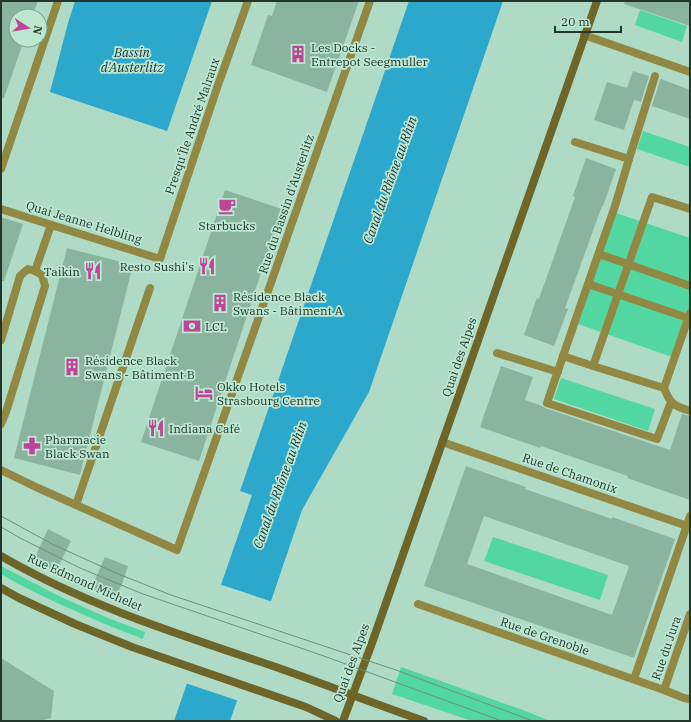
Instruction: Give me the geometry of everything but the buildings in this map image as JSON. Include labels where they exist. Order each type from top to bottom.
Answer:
[{"type":"main road","name":"Quai des Alpes","points":[[343,721],[597,1]]},
{"type":"main road","name":"Rue Edmond Michelet","points":[[1,556],[48,582],[99,604],[160,628],[292,673],[352,696]]},
{"type":"main road","points":[[1,588],[75,624],[151,654],[306,707],[336,721]]},
{"type":"main road","points":[[352,696],[424,721]]},
{"type":"street","name":"Presqu'Île André Malraux","points":[[160,259],[248,1]]},
{"type":"street","name":"Rue du Bassin d'Austerlitz","points":[[76,506],[177,550],[370,1]]},
{"type":"street","points":[[1,169],[57,4]]},
{"type":"street","points":[[584,35],[690,72]]},
{"type":"street","points":[[655,76],[615,206],[547,403],[657,439],[671,402]]},
{"type":"street","points":[[575,142],[629,159]]},
{"type":"street","points":[[593,366],[652,197],[690,209]]},
{"type":"street","name":"Quai Jeanne Helbling","points":[[1,209],[160,259]]},
{"type":"street","points":[[35,271],[51,225]]},
{"type":"street","points":[[599,254],[690,286]]},
{"type":"street","points":[[1,340],[20,276],[28,269],[35,271],[42,275],[45,286],[1,424]]},
{"type":"street","points":[[588,284],[689,316],[664,388],[671,402],[678,407],[690,411]]},
{"type":"street","points":[[1,470],[76,506],[150,288]]},
{"type":"street","points":[[497,354],[558,372]]},
{"type":"street","points":[[563,356],[664,388]]},
{"type":"street","name":"Rue de Chamonix","points":[[442,442],[688,527]]},
{"type":"street","points":[[634,679],[688,527],[690,516]]},
{"type":"street","name":"Rue de Grenoble","points":[[418,604],[690,699]]},
{"type":"street","name":"Rue du Jura","points":[[664,690],[690,614]]},
{"type":"green space","points":[[640,10],[687,26],[682,42],[635,25]]},
{"type":"green space","points":[[643,131],[690,147],[690,167],[637,149]]},
{"type":"green space","points":[[616,213],[690,238],[690,306],[672,357],[578,324]]},
{"type":"green space","points":[[561,378],[655,409],[648,431],[554,399]]},
{"type":"green space","points":[[493,537],[608,575],[600,600],[484,561]]},
{"type":"green space","points":[[1,566],[63,598],[108,618],[145,632],[143,639],[84,615],[24,587],[1,574]]},
{"type":"green space","points":[[401,667],[550,721],[472,721],[392,694]]},
{"type":"water","name":"Bassin d'Austerlitz","points":[[75,1],[212,1],[167,131],[50,92]]},
{"type":"water","name":"Canal du Rhône au Rhin","points":[[409,1],[503,1],[369,392],[302,510],[230,721],[174,721],[252,495],[240,491]]},
{"type":"pier","points":[[219,584],[273,602],[239,701],[185,683]]},
{"type":"tram line","points":[[1,516],[54,545],[116,573],[171,595],[396,670],[533,721]]},
{"type":"tram line","points":[[1,527],[80,568],[143,594],[321,655],[502,721]]},
{"type":"place","name":"Les Docks - Entrepot Seegmuller","points":[[298,54]]},
{"type":"place","name":"Starbucks","points":[[227,206]]},
{"type":"place","name":"Resto Sushi's","points":[[207,266]]},
{"type":"place","name":"Taikin","points":[[93,271]]},
{"type":"place","name":"Résidence Black Swans - Bâtiment A","points":[[220,303]]},
{"type":"place","name":"LCL","points":[[192,326]]},
{"type":"place","name":"Résidence Black Swans - Bâtiment B","points":[[72,367]]},
{"type":"place","name":"Okko Hotels Strasbourg Centre","points":[[204,393]]},
{"type":"place","name":"Indiana Café","points":[[156,428]]},
{"type":"place","name":"Pharmacie Black Swan","points":[[32,446]]}]
